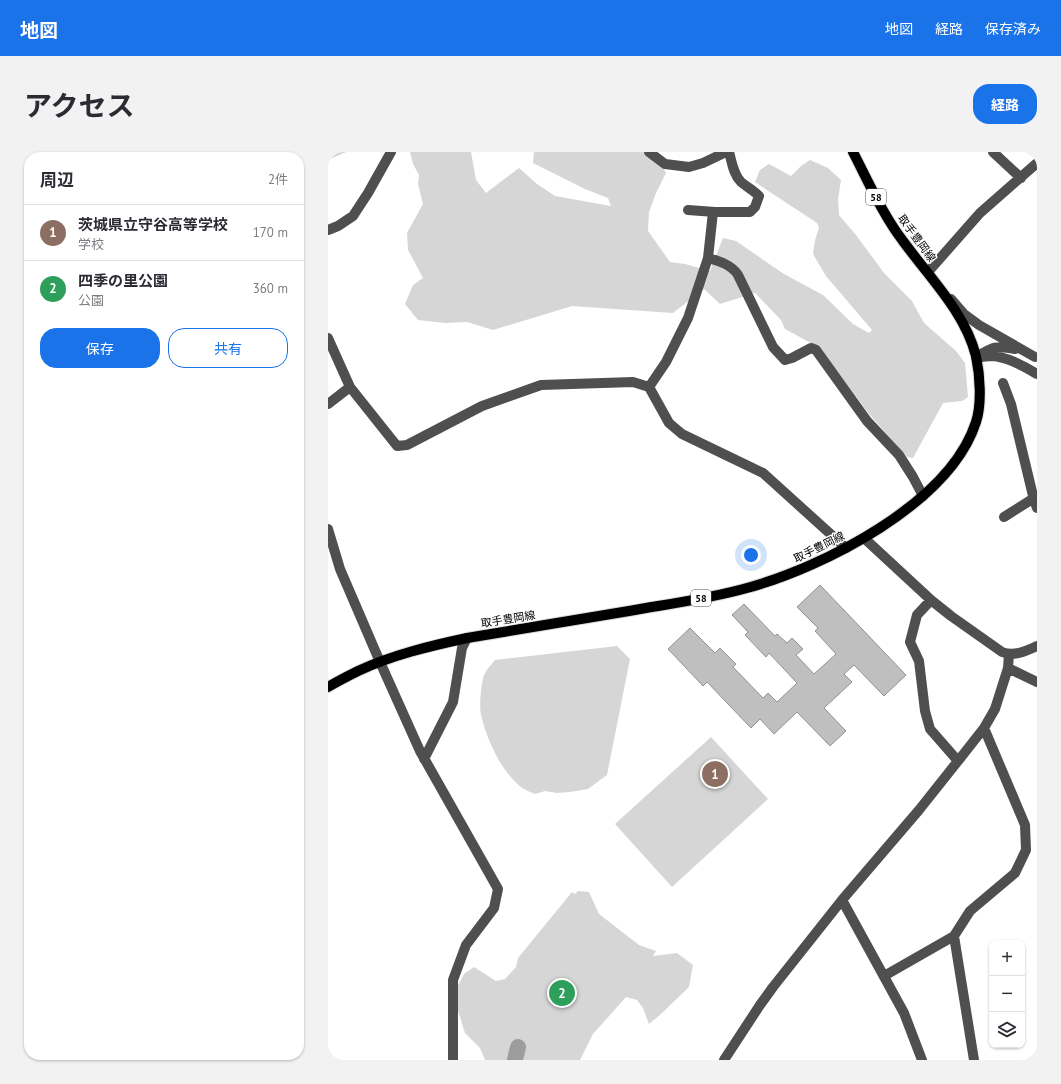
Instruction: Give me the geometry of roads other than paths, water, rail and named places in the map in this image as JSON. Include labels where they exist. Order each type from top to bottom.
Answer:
[{"type":"main road","name":"取手豊岡線","points":[[328,687],[359,670],[418,650],[467,638],[724,594],[748,588],[797,571],[846,548],[894,519],[923,496],[950,469],[960,456],[977,421],[980,395],[976,357],[968,332],[959,317],[928,272],[902,240],[890,221],[853,152]]},
{"type":"street","points":[[328,230],[338,226],[353,216],[391,152]]},
{"type":"street","points":[[649,152],[665,164],[689,167],[703,163],[726,152]]},
{"type":"street","points":[[688,210],[750,212],[755,207],[759,196],[736,175],[729,152]]},
{"type":"street","points":[[993,152],[1021,178]]},
{"type":"street","points":[[928,272],[980,213],[1037,163]]},
{"type":"street","points":[[649,387],[666,362],[688,318],[708,258],[713,212]]},
{"type":"street","points":[[708,258],[720,261],[735,270],[773,347],[785,360],[811,348],[816,350],[867,421],[899,455],[923,496]]},
{"type":"street","points":[[940,290],[957,305],[964,314],[978,325],[1036,358]]},
{"type":"street","points":[[328,338],[350,387],[397,446],[408,444],[482,406],[541,385],[634,382],[649,387],[669,423],[682,434],[763,473],[846,548]]},
{"type":"street","points":[[976,357],[990,349],[1002,346],[1016,349],[1036,358]]},
{"type":"street","points":[[976,357],[992,356],[1002,358],[1015,362],[1037,374]]},
{"type":"street","points":[[1003,383],[1011,404],[1035,503],[1004,516]]},
{"type":"street","points":[[328,404],[350,387]]},
{"type":"street","points":[[328,529],[340,569],[424,759],[498,889],[494,908],[466,945],[453,980],[453,1060]]},
{"type":"street","points":[[864,538],[931,600],[1002,652],[1009,654],[1021,652],[1037,646]]},
{"type":"street","points":[[931,600],[917,615],[910,642],[919,661],[925,711],[930,729],[958,762]]},
{"type":"street","points":[[424,759],[453,702],[462,648],[467,638]]},
{"type":"street","points":[[724,1060],[760,1005],[842,900],[919,810],[984,728],[995,709],[1008,668],[1009,654]]},
{"type":"street","points":[[1008,668],[1037,682]]},
{"type":"street","points":[[884,976],[954,936],[970,911],[1015,873],[1026,850],[1025,825],[984,728]]},
{"type":"street","points":[[842,900],[904,1013],[922,1060]]},
{"type":"street","points":[[954,936],[974,1060]]},
{"type":"waterway","points":[[515,1060],[518,1047]]},
{"type":"place","name":"茨城県立守谷高等学校","points":[[715,774]]},
{"type":"place","name":"四季の里公園","points":[[562,993]]}]
